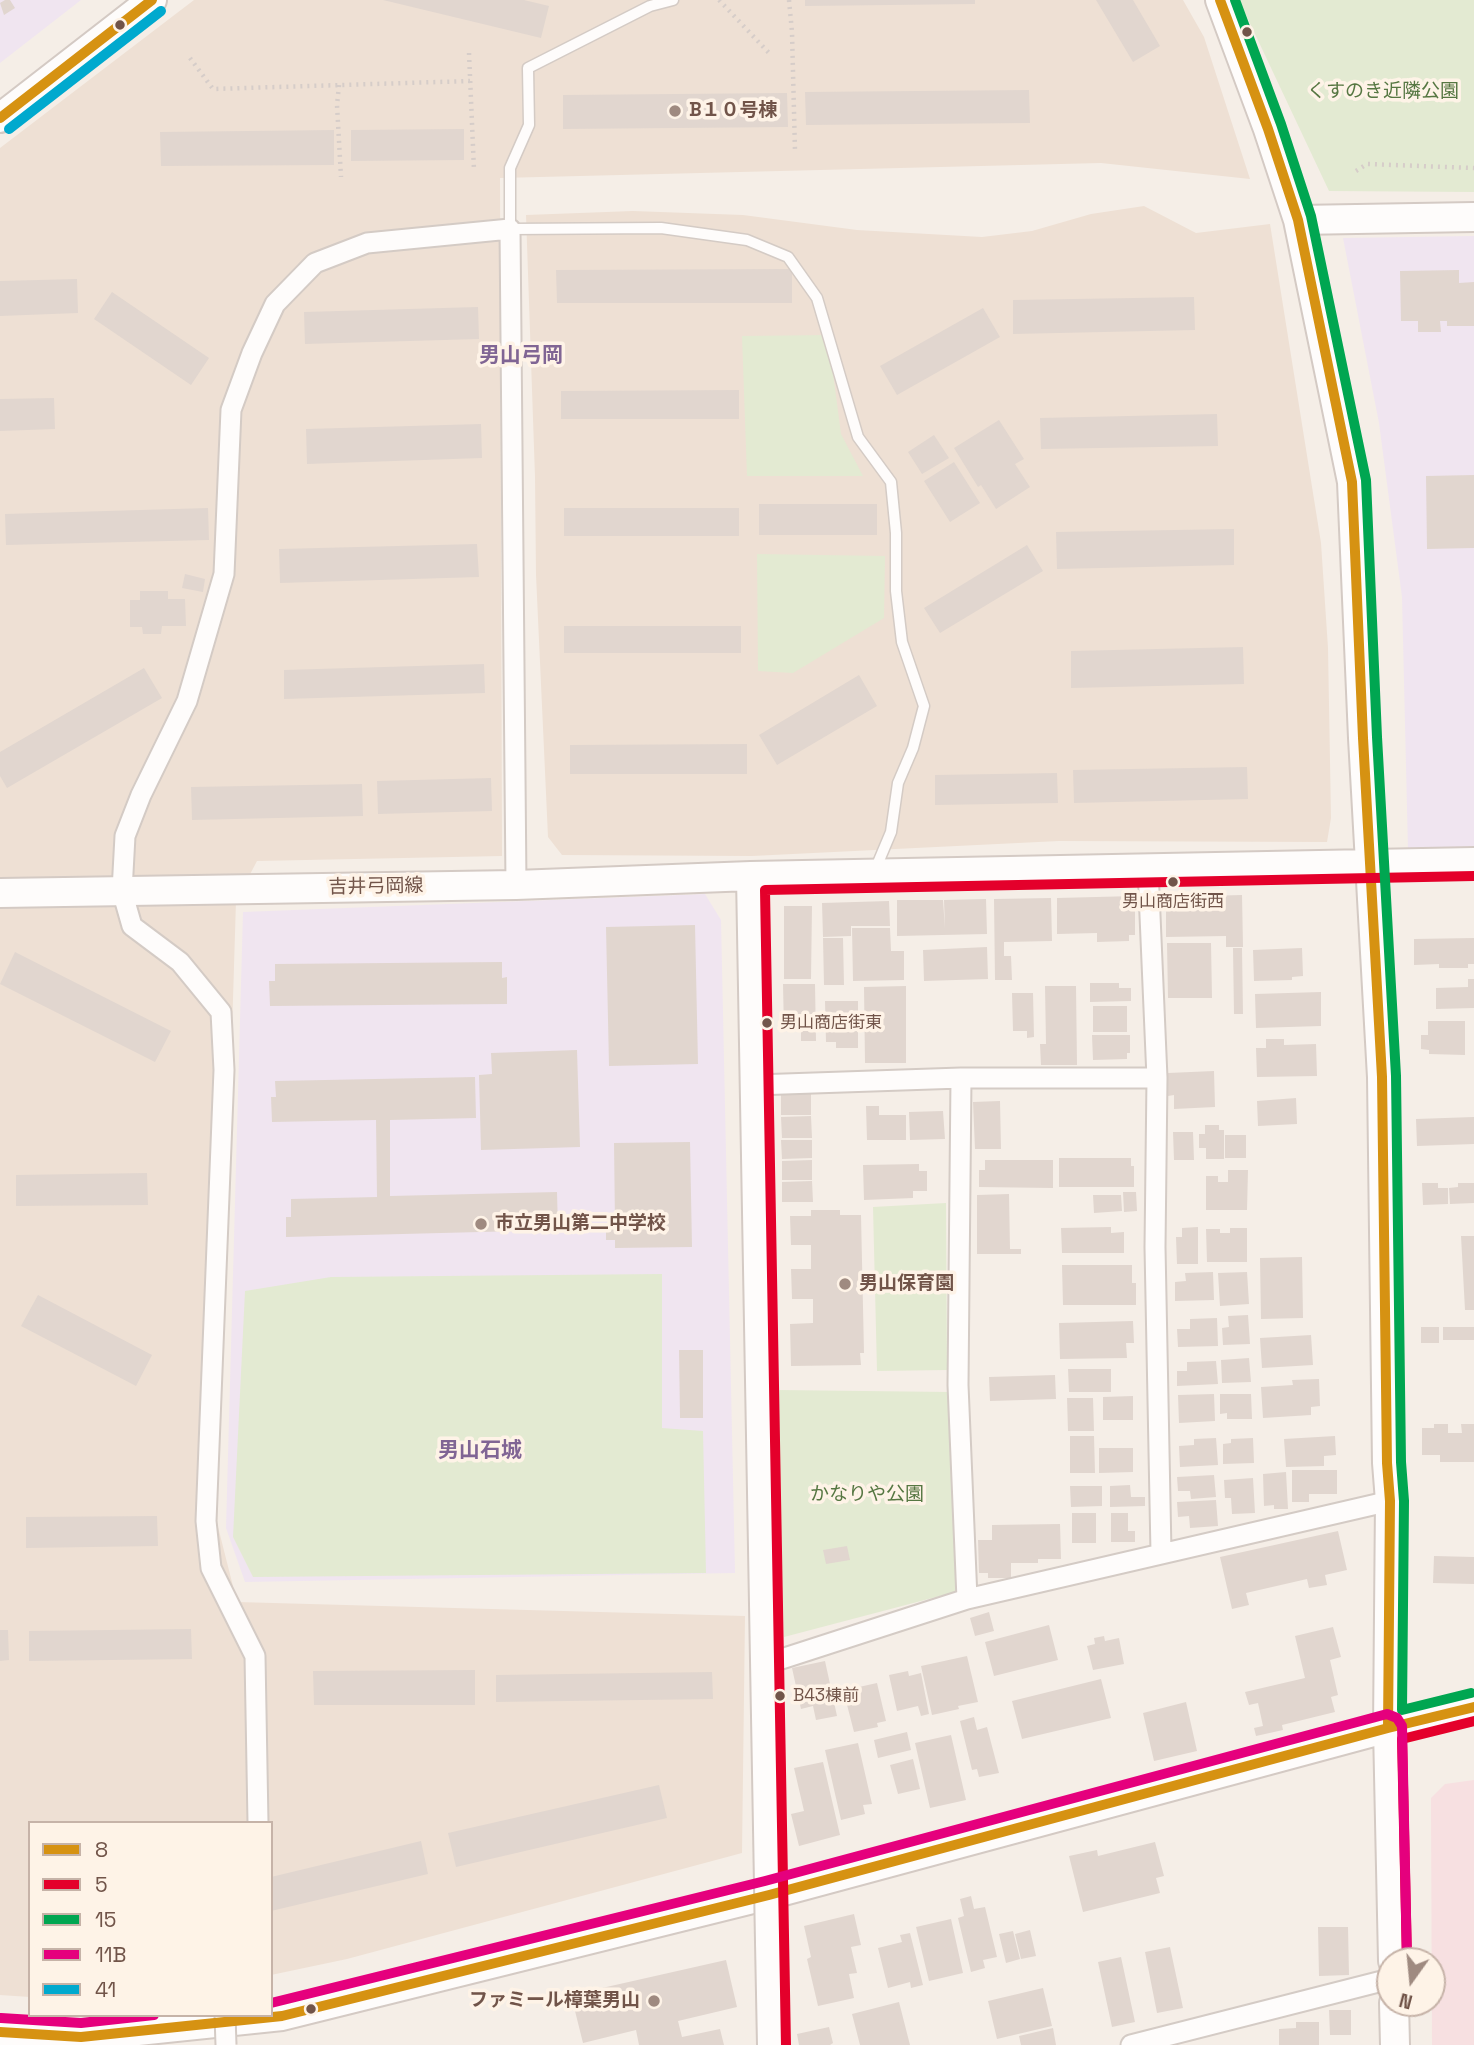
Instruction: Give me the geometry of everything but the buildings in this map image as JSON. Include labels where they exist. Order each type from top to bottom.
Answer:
[{"type":"street","points":[[0,118],[152,0]]},
{"type":"street","points":[[1220,0],[1268,129],[1297,220],[1352,482],[1382,1077],[1387,1463],[1390,1501],[1388,1728],[1393,1947]]},
{"type":"street","points":[[1297,220],[1474,217]]},
{"type":"street","points":[[258,1821],[255,1656],[211,1568],[206,1521],[223,1070],[221,1012],[180,962],[132,926],[122,891],[125,836],[141,795],[187,701],[224,574],[231,410],[251,353],[275,304],[315,263],[367,243],[510,229],[516,885]]},
{"type":"street","name":"吉井弓岡線","points":[[0,892],[516,885],[751,876],[1474,862]]},
{"type":"street","points":[[1148,869],[1157,1078],[1155,1247],[1161,1553]]},
{"type":"street","points":[[751,876],[772,2045]]},
{"type":"street","points":[[755,1085],[961,1078],[1157,1078]]},
{"type":"street","points":[[961,1078],[958,1385],[967,1599]]},
{"type":"street","points":[[766,1664],[967,1599],[1390,1501]]},
{"type":"street","points":[[273,2017],[769,1895],[1474,1707]]},
{"type":"street","points":[[1131,2045],[1168,2040],[1376,1983]]},
{"type":"street","points":[[225,2017],[226,2045]]},
{"type":"street","points":[[0,2032],[81,2037],[272,2017]]},
{"type":"street","points":[[1394,2017],[1395,2045]]},
{"type":"lane","points":[[673,0],[650,6],[528,68],[530,125],[510,168],[510,229],[661,228],[747,240],[788,257],[817,298],[858,437],[891,482],[896,533],[896,591],[902,642],[924,706],[913,748],[898,782],[891,832],[873,874]]},
{"type":"path","points":[[719,0],[769,53]]},
{"type":"path","points":[[789,0],[795,151]]},
{"type":"path","points":[[469,53],[474,170]]},
{"type":"path","points":[[190,58],[213,89],[470,81]]},
{"type":"path","points":[[338,85],[341,177]]},
{"type":"path","points":[[1356,171],[1367,164],[1474,168]]},
{"type":"shaded area","points":[[0,0],[81,0],[0,63]]},
{"type":"shaded area","points":[[194,0],[1183,0],[1204,37],[1250,179],[1101,163],[500,178],[502,856],[257,861],[236,901],[217,1523],[237,1602],[745,1616],[742,1853],[347,1959],[273,1975],[273,1821],[28,1821],[28,1997],[0,1995],[0,148]]},
{"type":"shaded area","points":[[1144,206],[1196,233],[1270,224],[1321,543],[1328,648],[1331,818],[1327,842],[1059,841],[752,856],[562,855],[548,837],[536,575],[526,215],[633,211],[743,215],[857,230],[982,237],[1032,231],[1091,214]]},
{"type":"shaded area","points":[[1474,236],[1474,849],[1408,850],[1402,597],[1379,423],[1343,238]]},
{"type":"shaded area","name":"市立男山第二中学校","points":[[705,894],[721,920],[735,1573],[245,1582],[226,1528],[243,912]]},
{"type":"shaded area","points":[[1474,1780],[1474,2045],[1432,2045],[1432,2017],[1446,2017],[1446,1947],[1432,1947],[1431,1798],[1445,1784]]},
{"type":"green space","name":"くすのき近隣公園","points":[[1239,0],[1474,0],[1474,192],[1329,191]]},
{"type":"green space","points":[[828,335],[841,434],[863,476],[747,476],[742,336]]},
{"type":"green space","points":[[757,554],[885,556],[884,618],[793,673],[758,671]]},
{"type":"green space","points":[[946,1203],[947,1370],[877,1371],[873,1207]]},
{"type":"green space","points":[[662,1274],[662,1428],[703,1431],[706,1573],[253,1577],[233,1537],[245,1291],[331,1277]]},
{"type":"green space","name":"かなりや公園","points":[[777,1390],[950,1392],[959,1591],[784,1637]]},
{"type":"transit line","name":"8","points":[[0,118],[152,0]]},
{"type":"transit line","name":"8","points":[[1220,0],[1268,129],[1298,220],[1352,482],[1382,1077],[1387,1463],[1390,1501],[1388,1728]]},
{"type":"transit line","name":"15","points":[[1235,0],[1281,124],[1311,216],[1366,480],[1396,1076],[1401,1462],[1404,1501],[1402,1710],[1471,1693]]},
{"type":"transit line","name":"41","points":[[9,129],[161,11]]},
{"type":"transit line","name":"5","points":[[786,2045],[765,890],[1474,876]]},
{"type":"transit line","name":"8","points":[[273,2017],[769,1895],[1474,1707]]},
{"type":"transit line","name":"11B","points":[[273,2003],[765,1881],[1387,1714],[1397,1718],[1402,1726],[1407,1947]]},
{"type":"transit line","name":"5","points":[[1407,1947],[1402,1739],[1474,1721]]},
{"type":"transit line","name":"11B","points":[[1,2018],[81,2023],[136,2017]]},
{"type":"transit line","name":"8","points":[[0,2032],[81,2037],[272,2017]]},
{"type":"place","name":"B１０号棟","points":[[675,111]]},
{"type":"place","name":"男山商店街西","points":[[1173,882]]},
{"type":"place","name":"男山商店街東","points":[[767,1023]]},
{"type":"place","name":"市立男山第二中学校","points":[[481,1224]]},
{"type":"place","name":"男山保育園","points":[[845,1284]]},
{"type":"place","name":"B43棟前","points":[[780,1696]]},
{"type":"place","name":"ファミール樟葉男山","points":[[654,2001]]},
{"type":"district","name":"男山弓岡","points":[[521,356]]},
{"type":"district","name":"男山石城","points":[[480,1451]]}]
